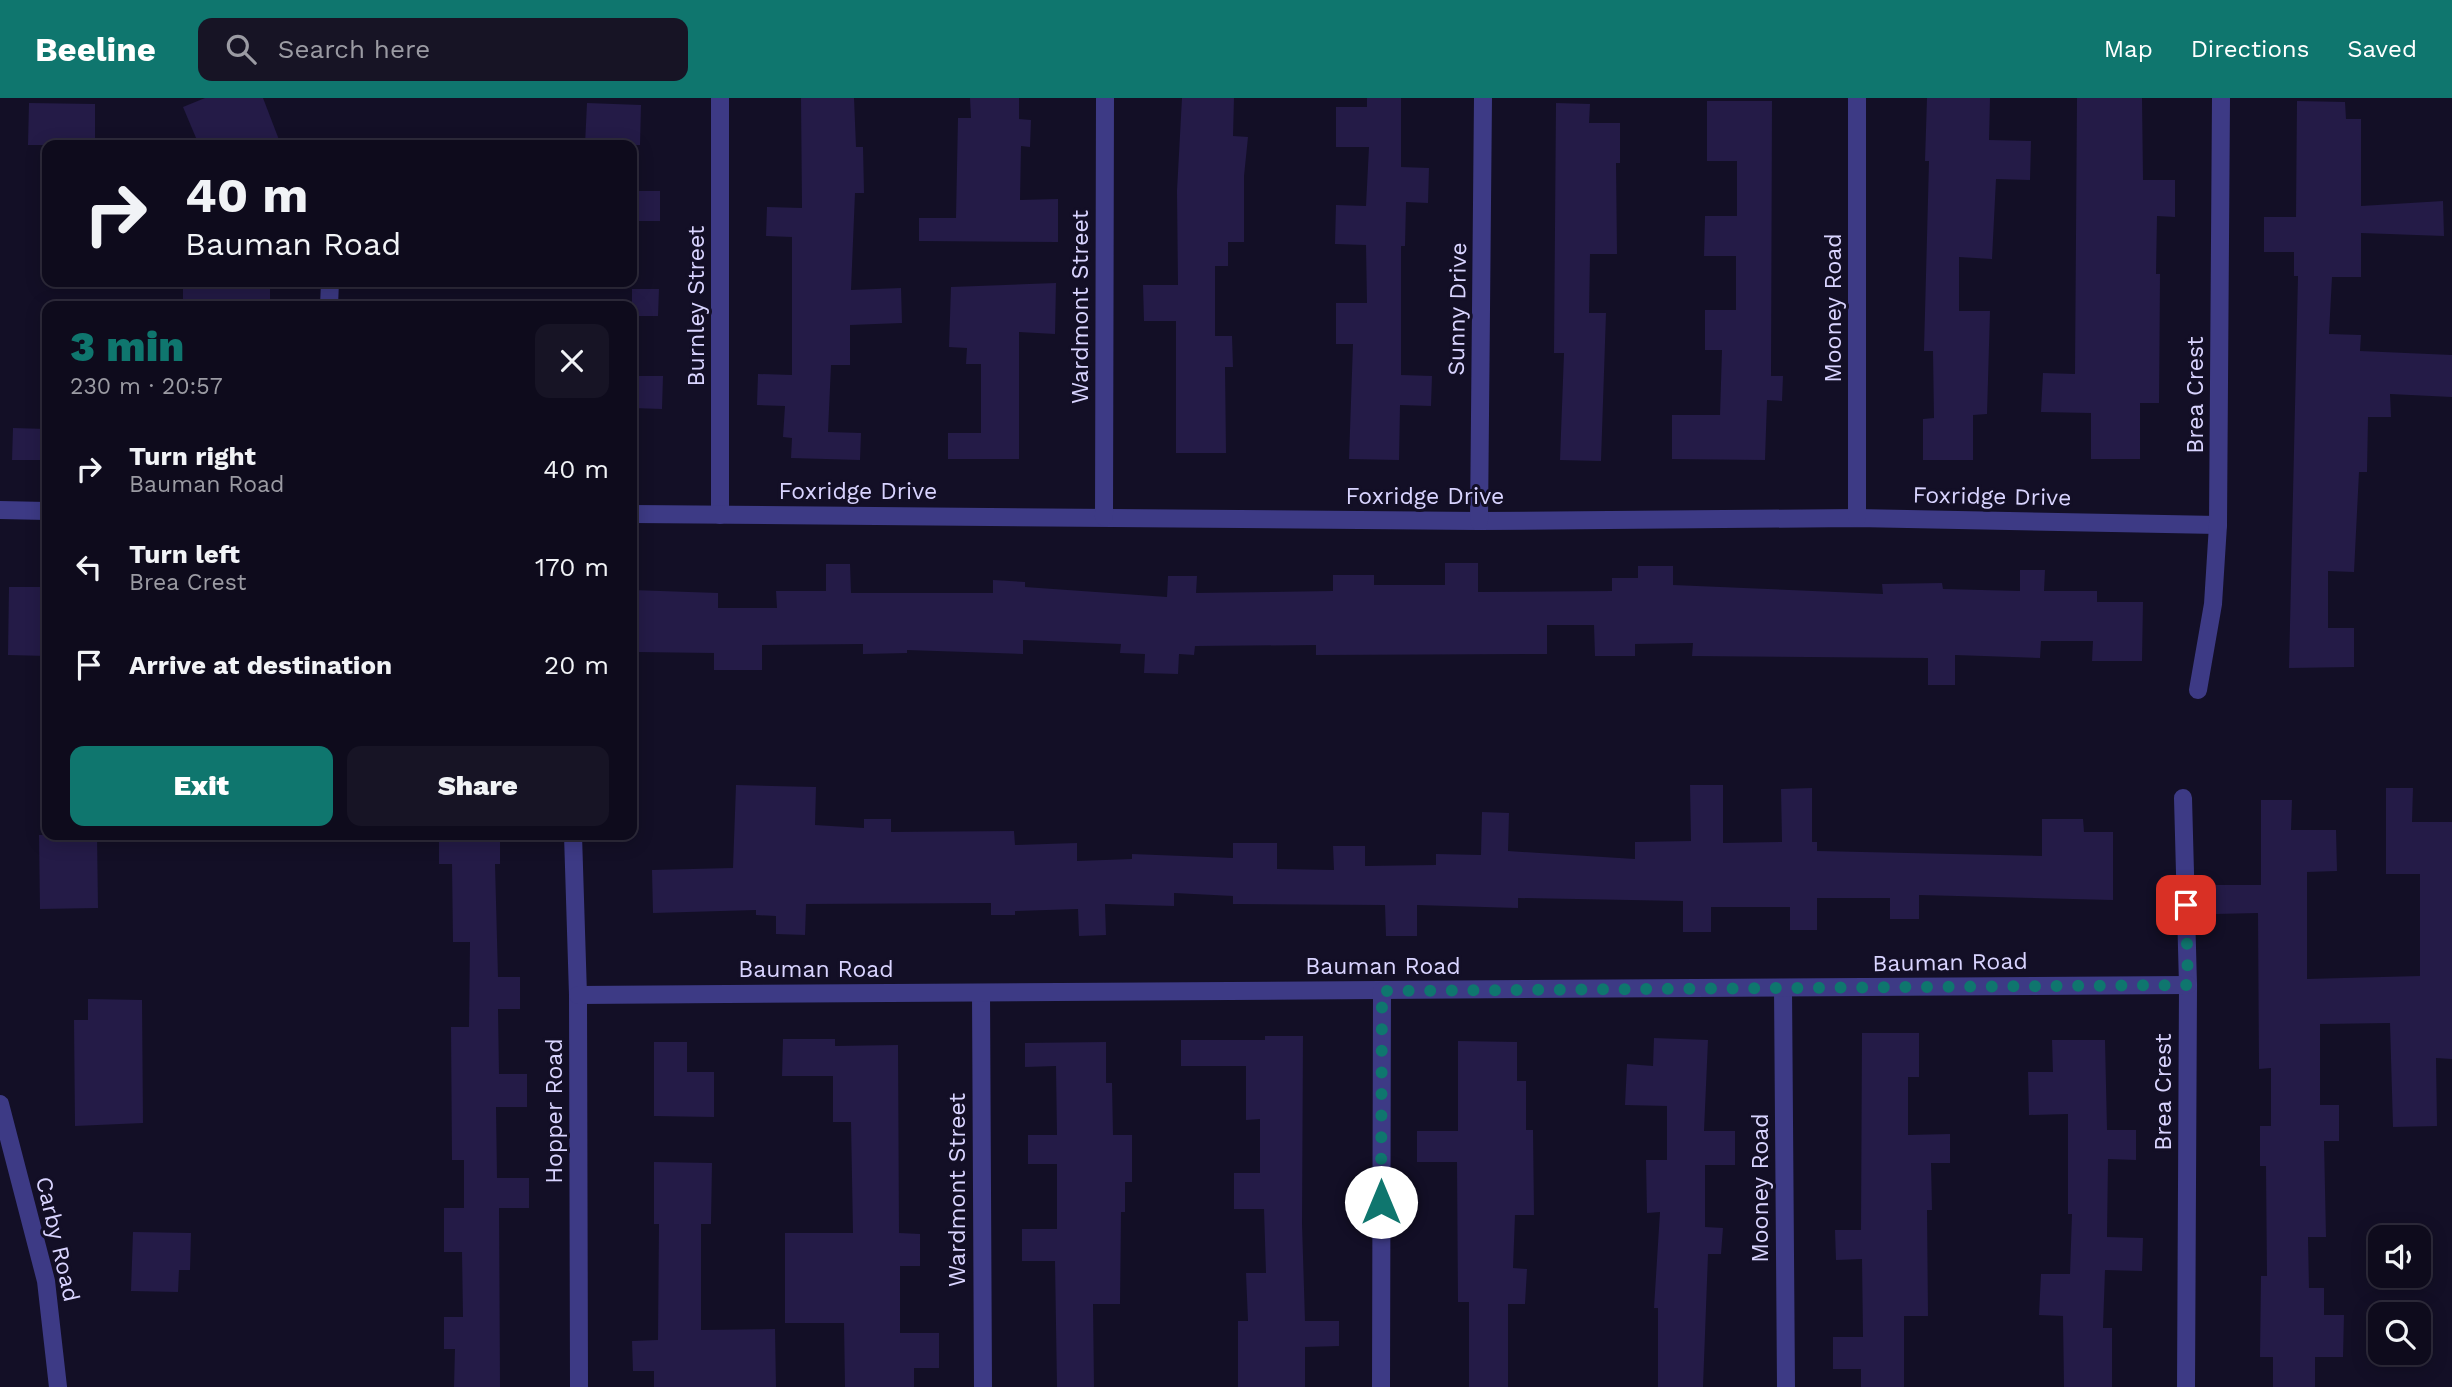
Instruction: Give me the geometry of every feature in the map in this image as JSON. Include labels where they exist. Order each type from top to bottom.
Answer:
[{"type":"street","name":"Burnley Street","points":[[720,98],[720,514]]},
{"type":"street","name":"Wardmont Street","points":[[1104,517],[1105,98]]},
{"type":"street","name":"Sunny Drive","points":[[1479,522],[1483,98]]},
{"type":"street","name":"Mooney Road","points":[[1857,98],[1857,519]]},
{"type":"street","name":"Brea Crest","points":[[2198,690],[2214,604],[2218,525],[2221,98]]},
{"type":"street","points":[[0,510],[42,511]]},
{"type":"street","name":"Foxridge Drive","points":[[637,514],[1479,522],[1857,519],[2218,525]]},
{"type":"street","name":"Brea Crest","points":[[2183,798],[2188,985],[2186,1387]]},
{"type":"street","name":"Hopper Road","points":[[573,840],[578,995],[579,1387]]},
{"type":"street","name":"Bauman Road","points":[[578,995],[2188,985]]},
{"type":"street","name":"Mooney Road","points":[[1783,988],[1786,1387]]},
{"type":"street","points":[[1381,1387],[1382,991]]},
{"type":"street","name":"Wardmont Street","points":[[981,993],[983,1387]]},
{"type":"street","name":"Carby Road","points":[[0,1104],[46,1282],[58,1387]]},
{"type":"building","points":[[205,98],[263,98],[279,140],[197,140],[183,107]]},
{"type":"building","points":[[801,98],[854,98],[856,147],[863,147],[864,193],[855,193],[851,290],[901,288],[902,323],[850,325],[850,365],[831,365],[828,432],[861,433],[860,460],[791,458],[792,438],[783,437],[785,406],[757,405],[758,374],[792,375],[792,237],[766,236],[767,207],[802,208]]},
{"type":"building","points":[[970,98],[1019,98],[1019,119],[1031,120],[1030,147],[1021,146],[1020,200],[1058,199],[1058,242],[919,241],[919,218],[956,218],[958,118],[971,118]]},
{"type":"building","points":[[1182,98],[1234,98],[1233,136],[1248,137],[1244,176],[1244,242],[1228,242],[1228,266],[1215,266],[1215,336],[1232,336],[1233,367],[1225,367],[1226,453],[1176,453],[1176,321],[1144,321],[1143,285],[1178,285],[1177,191]]},
{"type":"building","points":[[1367,98],[1401,98],[1401,167],[1429,168],[1428,203],[1406,202],[1405,246],[1401,246],[1401,375],[1432,376],[1431,406],[1400,405],[1399,460],[1349,459],[1353,344],[1336,344],[1336,303],[1367,303],[1366,245],[1335,244],[1336,205],[1366,206],[1369,147],[1336,147],[1336,107],[1367,107]]},
{"type":"building","points":[[1927,98],[1990,98],[1989,140],[2031,141],[2030,180],[1996,179],[1992,259],[1959,257],[1959,311],[1990,311],[1987,414],[1973,415],[1973,460],[1923,460],[1923,419],[1934,418],[1933,351],[1924,351],[1929,161],[1925,161]]},
{"type":"building","points":[[2077,98],[2142,98],[2143,180],[2175,180],[2175,217],[2157,216],[2156,274],[2160,274],[2159,403],[2140,403],[2140,459],[2091,459],[2091,413],[2041,412],[2043,373],[2075,374]]},
{"type":"building","points":[[1707,101],[1772,101],[1771,376],[1783,376],[1782,401],[1767,400],[1765,460],[1672,459],[1672,415],[1720,415],[1722,350],[1705,350],[1705,310],[1736,310],[1736,256],[1704,256],[1705,216],[1737,216],[1737,161],[1707,161]]},
{"type":"building","points":[[2297,101],[2345,102],[2346,119],[2361,119],[2361,206],[2443,201],[2444,236],[2361,233],[2361,277],[2332,277],[2329,334],[2361,335],[2360,351],[2452,355],[2452,397],[2390,394],[2391,417],[2368,417],[2367,472],[2359,472],[2354,572],[2328,571],[2328,628],[2354,628],[2354,667],[2289,668],[2298,276],[2294,276],[2294,252],[2264,252],[2264,217],[2296,217]]},
{"type":"building","points":[[29,103],[95,104],[95,140],[42,140],[42,145],[28,145]]},
{"type":"building","points":[[587,103],[641,105],[640,145],[637,145],[637,140],[585,140]]},
{"type":"building","points":[[1556,103],[1590,104],[1589,123],[1620,123],[1620,163],[1616,163],[1617,254],[1590,254],[1589,313],[1606,313],[1601,461],[1560,460],[1564,353],[1554,353]]},
{"type":"building","points":[[637,191],[660,191],[660,221],[637,221]]},
{"type":"building","points":[[1056,283],[1055,334],[1019,332],[1019,459],[948,459],[948,433],[981,433],[981,364],[966,364],[967,348],[949,347],[951,287]]},
{"type":"building","points":[[183,287],[270,287],[270,301],[183,301]]},
{"type":"building","points":[[632,289],[659,289],[658,316],[637,316],[637,301],[632,301]]},
{"type":"building","points":[[637,376],[663,376],[662,409],[637,408]]},
{"type":"building","points":[[13,428],[42,429],[42,460],[12,460]]},
{"type":"building","points":[[1445,563],[1478,563],[1478,592],[1612,591],[1612,578],[1638,578],[1638,566],[1673,566],[1673,585],[1883,594],[1882,584],[1942,583],[1943,589],[2020,591],[2020,570],[2045,570],[2044,591],[2097,591],[2097,602],[2143,602],[2142,661],[2092,661],[2093,641],[2041,641],[2040,658],[1955,655],[1955,685],[1928,685],[1928,658],[1692,656],[1693,643],[1635,644],[1635,656],[1595,656],[1594,625],[1547,625],[1547,654],[1316,655],[1316,645],[1195,646],[1194,655],[1179,654],[1178,674],[1144,673],[1145,654],[1120,653],[1121,644],[1023,640],[1023,654],[907,650],[907,653],[863,654],[863,644],[762,645],[762,670],[714,670],[714,653],[637,652],[637,590],[718,593],[718,608],[777,608],[776,591],[826,591],[826,564],[850,564],[851,593],[993,593],[993,580],[1025,582],[1025,587],[1167,597],[1168,576],[1197,576],[1196,593],[1333,591],[1333,575],[1374,575],[1374,585],[1445,585]]},
{"type":"building","points":[[9,587],[42,587],[42,656],[8,655]]},
{"type":"building","points":[[736,785],[816,787],[815,825],[864,828],[864,819],[891,819],[891,832],[1014,831],[1015,845],[1077,843],[1077,861],[1132,859],[1132,854],[1233,858],[1233,843],[1277,843],[1277,869],[1334,870],[1333,846],[1365,846],[1365,866],[1436,865],[1436,854],[1481,855],[1482,812],[1509,813],[1508,851],[1635,859],[1635,842],[1691,841],[1690,785],[1723,785],[1723,843],[1782,842],[1781,789],[1812,788],[1812,842],[1817,842],[1817,851],[2042,856],[2042,819],[2083,819],[2084,832],[2113,832],[2113,900],[1919,895],[1919,919],[1890,919],[1890,898],[1817,898],[1817,930],[1790,930],[1790,907],[1711,907],[1711,932],[1683,932],[1683,901],[1518,898],[1518,908],[1417,905],[1417,936],[1386,936],[1385,905],[1233,904],[1233,896],[1174,893],[1174,906],[1105,904],[1106,935],[1079,936],[1078,909],[1015,911],[1015,915],[991,915],[991,903],[806,904],[805,935],[776,934],[776,916],[756,915],[756,910],[653,913],[652,870],[733,868]]},
{"type":"building","points":[[2386,788],[2413,788],[2412,822],[2452,822],[2452,1059],[2436,1058],[2437,1126],[2393,1127],[2390,1023],[2320,1024],[2320,1105],[2339,1105],[2339,1141],[2324,1141],[2326,1237],[2308,1237],[2309,1288],[2324,1288],[2324,1315],[2344,1315],[2343,1357],[2315,1357],[2315,1387],[2273,1387],[2273,1357],[2260,1357],[2261,1276],[2267,1276],[2266,1166],[2260,1166],[2260,1126],[2271,1126],[2271,1068],[2259,1069],[2258,913],[2215,914],[2215,885],[2261,885],[2261,800],[2292,800],[2291,830],[2336,830],[2337,871],[2307,872],[2307,979],[2420,976],[2420,874],[2386,874]]},
{"type":"building","points":[[39,835],[42,835],[42,840],[97,840],[98,908],[40,909]]},
{"type":"building","points":[[439,840],[500,840],[500,864],[495,864],[498,977],[520,977],[520,1009],[498,1009],[499,1074],[527,1074],[527,1107],[496,1107],[497,1178],[529,1178],[529,1208],[499,1208],[500,1387],[454,1387],[455,1349],[444,1349],[444,1317],[463,1317],[462,1252],[444,1252],[444,1208],[464,1208],[464,1160],[452,1160],[451,1027],[469,1027],[470,942],[453,942],[452,864],[439,864]]},
{"type":"building","points":[[88,999],[142,1000],[143,1123],[75,1126],[74,1020],[88,1020]]},
{"type":"building","points":[[1862,1033],[1919,1033],[1919,1077],[1908,1077],[1908,1135],[1950,1134],[1950,1163],[1931,1163],[1932,1210],[1927,1210],[1928,1316],[1904,1316],[1904,1387],[1861,1387],[1861,1369],[1833,1369],[1833,1337],[1863,1337],[1862,1259],[1836,1260],[1835,1230],[1861,1230]]},
{"type":"building","points":[[1265,1036],[1303,1036],[1302,1224],[1305,1321],[1339,1321],[1339,1346],[1305,1347],[1305,1387],[1238,1387],[1238,1321],[1248,1321],[1246,1273],[1266,1273],[1264,1209],[1234,1209],[1234,1173],[1260,1173],[1260,1119],[1246,1120],[1246,1066],[1181,1066],[1181,1040],[1265,1040]]},
{"type":"building","points":[[1654,1038],[1708,1040],[1704,1131],[1735,1131],[1735,1165],[1705,1165],[1705,1227],[1723,1228],[1721,1254],[1708,1254],[1703,1387],[1658,1387],[1658,1308],[1654,1308],[1660,1212],[1647,1213],[1646,1160],[1667,1160],[1667,1106],[1625,1105],[1627,1064],[1653,1066]]},
{"type":"building","points":[[783,1039],[835,1039],[835,1046],[898,1045],[899,1233],[920,1234],[920,1266],[900,1266],[900,1333],[939,1333],[939,1368],[914,1368],[914,1387],[845,1387],[844,1323],[785,1323],[785,1233],[853,1233],[851,1122],[833,1122],[833,1076],[782,1076]]},
{"type":"building","points":[[2052,1040],[2105,1040],[2107,1130],[2136,1130],[2136,1160],[2108,1159],[2107,1237],[2143,1238],[2142,1271],[2105,1270],[2103,1328],[2112,1328],[2112,1387],[2064,1387],[2063,1316],[2039,1315],[2041,1274],[2070,1274],[2072,1214],[2068,1214],[2068,1114],[2029,1115],[2028,1072],[2053,1072]]},
{"type":"building","points":[[1458,1041],[1517,1042],[1517,1081],[1526,1081],[1526,1130],[1533,1130],[1534,1215],[1515,1215],[1513,1268],[1527,1269],[1525,1304],[1508,1304],[1508,1387],[1469,1387],[1469,1302],[1458,1302],[1457,1162],[1417,1162],[1417,1131],[1458,1131]]},
{"type":"building","points":[[654,1042],[687,1042],[687,1072],[714,1072],[714,1117],[654,1116]]},
{"type":"building","points":[[1106,1042],[1106,1083],[1112,1083],[1113,1135],[1132,1135],[1132,1182],[1125,1182],[1125,1212],[1121,1212],[1120,1304],[1093,1304],[1094,1387],[1057,1387],[1055,1261],[1022,1261],[1022,1229],[1057,1229],[1057,1164],[1028,1164],[1028,1135],[1057,1135],[1056,1066],[1025,1067],[1025,1043]]},
{"type":"building","points":[[654,1162],[712,1163],[711,1224],[701,1224],[701,1330],[775,1329],[776,1387],[654,1387],[654,1371],[633,1371],[632,1341],[658,1340],[659,1224],[654,1224]]},
{"type":"building","points":[[133,1232],[191,1233],[190,1270],[179,1270],[178,1292],[131,1291]]},
{"type":"route","points":[[1381,1202],[1382,991],[2188,985],[2186,905]]}]
